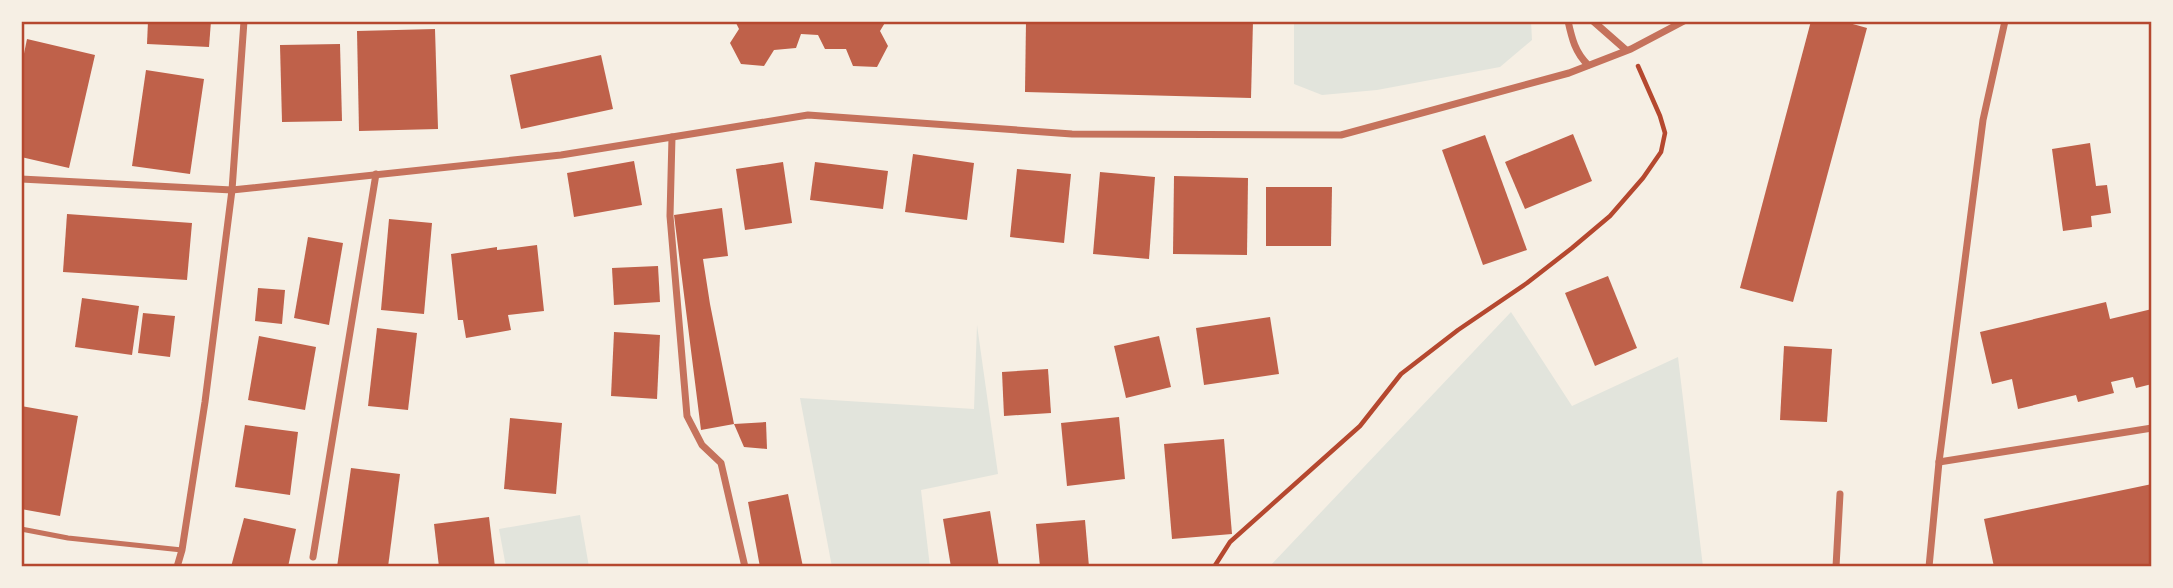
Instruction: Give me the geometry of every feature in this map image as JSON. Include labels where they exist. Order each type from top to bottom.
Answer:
[{"type":"street","points":[[177,567],[205,402],[232,190],[244,21]]},
{"type":"street","points":[[1568,21],[1573,43],[1579,56],[1588,65]]},
{"type":"street","points":[[1593,21],[1629,49]]},
{"type":"street","points":[[21,179],[232,190],[561,155],[808,114],[1072,134],[1341,135],[1569,73],[1629,49],[1684,21]]},
{"type":"street","points":[[1929,567],[1939,462],[1983,120],[2004,21]]},
{"type":"street","points":[[673,137],[670,216],[687,416],[702,445],[721,463],[745,567]]},
{"type":"street","points":[[313,557],[376,174]]},
{"type":"street","points":[[1939,462],[2152,428]]},
{"type":"street","points":[[1836,567],[1840,494]]},
{"type":"lane","points":[[21,529],[68,538],[182,550]]},
{"type":"path","points":[[1214,567],[1230,542],[1360,426],[1401,374],[1572,248],[1610,216],[1643,178],[1661,152],[1665,133],[1660,116],[1629,49]]},
{"type":"shaded area","points":[[1294,21],[1531,21],[1532,40],[1500,67],[1377,90],[1322,95],[1294,84]]},
{"type":"shaded area","points":[[1511,312],[1572,406],[1678,357],[1703,567],[1269,567]]},
{"type":"shaded area","points":[[977,325],[998,474],[921,490],[930,567],[832,567],[800,398],[974,409]]},
{"type":"shaded area","points":[[580,515],[589,567],[506,567],[499,529]]},
{"type":"building","points":[[148,21],[211,21],[209,47],[147,44]]},
{"type":"building","points":[[735,21],[886,21],[880,31],[888,46],[877,67],[853,66],[846,49],[825,49],[818,35],[801,34],[796,48],[774,50],[764,66],[741,64],[730,43],[739,29]]},
{"type":"building","points":[[1026,21],[1253,21],[1251,98],[1025,92]]},
{"type":"building","points":[[1811,21],[1842,21],[1867,28],[1793,302],[1740,288]]},
{"type":"building","points":[[435,29],[438,129],[359,131],[357,31]]},
{"type":"building","points":[[27,39],[95,55],[69,168],[21,157],[21,68]]},
{"type":"building","points":[[340,44],[342,121],[282,122],[280,45]]},
{"type":"building","points":[[601,55],[613,109],[521,129],[510,75]]},
{"type":"building","points":[[146,70],[204,79],[190,174],[132,166]]},
{"type":"building","points":[[1573,134],[1592,181],[1525,209],[1505,162]]},
{"type":"building","points":[[1485,135],[1527,250],[1483,265],[1442,150]]},
{"type":"building","points":[[2090,143],[2096,186],[2107,185],[2111,213],[2091,216],[2092,227],[2063,231],[2052,149]]},
{"type":"building","points":[[913,154],[974,163],[967,220],[905,212]]},
{"type":"building","points":[[634,161],[642,205],[574,217],[567,173]]},
{"type":"building","points":[[783,162],[792,223],[745,230],[736,169]]},
{"type":"building","points":[[815,162],[888,171],[883,209],[810,200]]},
{"type":"building","points":[[1017,169],[1071,174],[1064,243],[1010,237]]},
{"type":"building","points":[[1100,172],[1155,177],[1149,259],[1093,254]]},
{"type":"building","points":[[1174,176],[1248,178],[1247,255],[1173,254]]},
{"type":"building","points":[[1266,187],[1332,187],[1331,246],[1266,246]]},
{"type":"building","points":[[722,208],[728,256],[703,259],[734,424],[701,430],[674,215]]},
{"type":"building","points":[[67,214],[192,223],[187,280],[63,272]]},
{"type":"building","points":[[389,219],[432,223],[424,314],[381,310]]},
{"type":"building","points":[[308,237],[343,243],[329,325],[294,318]]},
{"type":"building","points":[[537,245],[544,311],[508,315],[511,330],[466,338],[463,320],[458,320],[451,254],[497,247],[497,250]]},
{"type":"building","points":[[658,266],[660,302],[614,305],[612,268]]},
{"type":"building","points":[[1608,276],[1637,348],[1595,366],[1565,293]]},
{"type":"building","points":[[258,288],[285,290],[282,324],[255,321]]},
{"type":"building","points":[[82,298],[139,306],[132,355],[75,347]]},
{"type":"building","points":[[2106,302],[2110,319],[2152,309],[2152,384],[2136,388],[2133,377],[2111,382],[2114,393],[2078,402],[2076,395],[2018,409],[2012,379],[1992,384],[1980,332]]},
{"type":"building","points":[[143,313],[175,316],[170,357],[138,353]]},
{"type":"building","points":[[1270,317],[1279,374],[1204,385],[1196,328]]},
{"type":"building","points":[[377,328],[417,333],[408,410],[368,406]]},
{"type":"building","points":[[614,332],[660,335],[657,399],[611,396]]},
{"type":"building","points":[[259,336],[316,347],[305,410],[248,400]]},
{"type":"building","points":[[1159,336],[1171,387],[1126,398],[1114,346]]},
{"type":"building","points":[[1784,346],[1832,349],[1827,422],[1780,420]]},
{"type":"building","points":[[1048,369],[1051,413],[1004,416],[1002,372]]},
{"type":"building","points":[[21,406],[78,416],[60,516],[21,509]]},
{"type":"building","points":[[1119,417],[1125,479],[1067,486],[1061,423]]},
{"type":"building","points":[[510,418],[562,423],[556,494],[504,489]]},
{"type":"building","points":[[766,422],[767,449],[744,447],[734,424]]},
{"type":"building","points":[[245,425],[298,432],[290,495],[235,487]]},
{"type":"building","points":[[1224,439],[1232,534],[1172,539],[1164,444]]},
{"type":"building","points":[[351,468],[400,474],[388,567],[337,567]]},
{"type":"building","points":[[2152,484],[2152,566],[1994,567],[1984,519]]},
{"type":"building","points":[[788,494],[803,567],[760,567],[748,502]]},
{"type":"building","points":[[990,511],[999,567],[951,567],[943,519]]},
{"type":"building","points":[[489,517],[495,567],[439,567],[434,524]]},
{"type":"building","points":[[244,518],[296,529],[288,567],[231,567]]},
{"type":"building","points":[[1085,520],[1089,567],[1040,567],[1036,524]]}]
